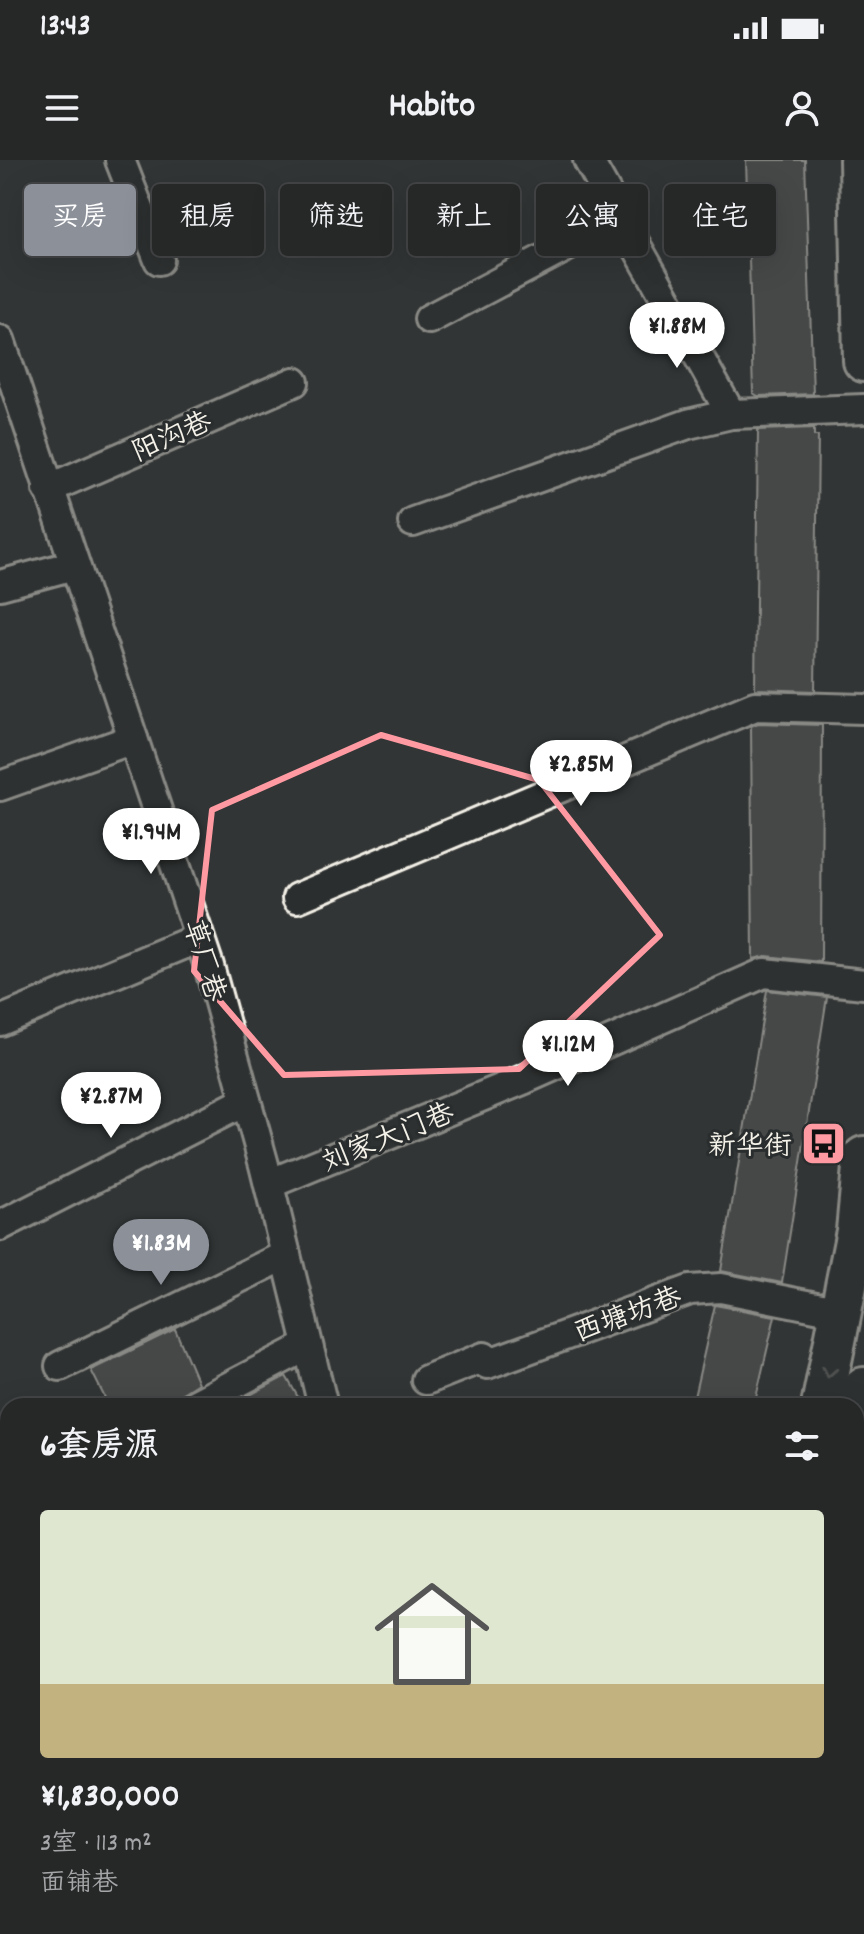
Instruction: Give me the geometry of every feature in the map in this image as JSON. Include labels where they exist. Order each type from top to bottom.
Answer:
[{"type":"main road","points":[[860,160],[864,361]]},
{"type":"main road","points":[[824,1398],[857,1231],[864,1157]]},
{"type":"street","points":[[120,160],[159,260]]},
{"type":"street","points":[[588,160],[602,184]]},
{"type":"street","points":[[429,319],[549,256]]},
{"type":"street","points":[[642,256],[731,414]]},
{"type":"street","name":"草厂巷","points":[[0,340],[199,938],[269,1184],[321,1398]]},
{"type":"street","name":"阳沟巷","points":[[48,489],[294,382]]},
{"type":"street","points":[[413,522],[688,424],[731,414],[864,409]]},
{"type":"street","points":[[0,585],[74,565]]},
{"type":"street","points":[[297,898],[755,706],[864,709]]},
{"type":"street","points":[[0,786],[133,739]]},
{"type":"street","points":[[0,1021],[199,938]]},
{"type":"street","name":"刘家大门巷","points":[[269,1184],[525,1079],[764,973],[864,984]]},
{"type":"street","points":[[0,1226],[246,1101]]},
{"type":"street","points":[[60,1366],[286,1255]]},
{"type":"street","name":"西塘坊巷","points":[[426,1380],[484,1357],[487,1364],[690,1290],[721,1288],[841,1312]]},
{"type":"street","points":[[207,1398],[307,1346]]},
{"type":"highlighted area","points":[[381,735],[539,780],[660,935],[519,1069],[284,1075],[194,971],[212,810]]},
{"type":"building","points":[[746,160],[805,160],[813,394],[758,396],[753,393],[749,256],[776,256],[776,184],[747,184]]},
{"type":"building","points":[[814,428],[814,436],[818,436],[815,691],[755,689],[758,430]]},
{"type":"building","points":[[758,723],[822,725],[821,962],[766,956],[753,959],[751,726]]},
{"type":"building","points":[[767,990],[827,997],[782,1283],[721,1271]]},
{"type":"building","points":[[715,1305],[775,1316],[756,1398],[694,1398]]},
{"type":"building","points":[[175,1329],[198,1383],[177,1398],[105,1398],[91,1370]]},
{"type":"building","points":[[286,1376],[298,1398],[244,1398]]},
{"type":"place","name":"新华街","points":[[823,1144]]}]
